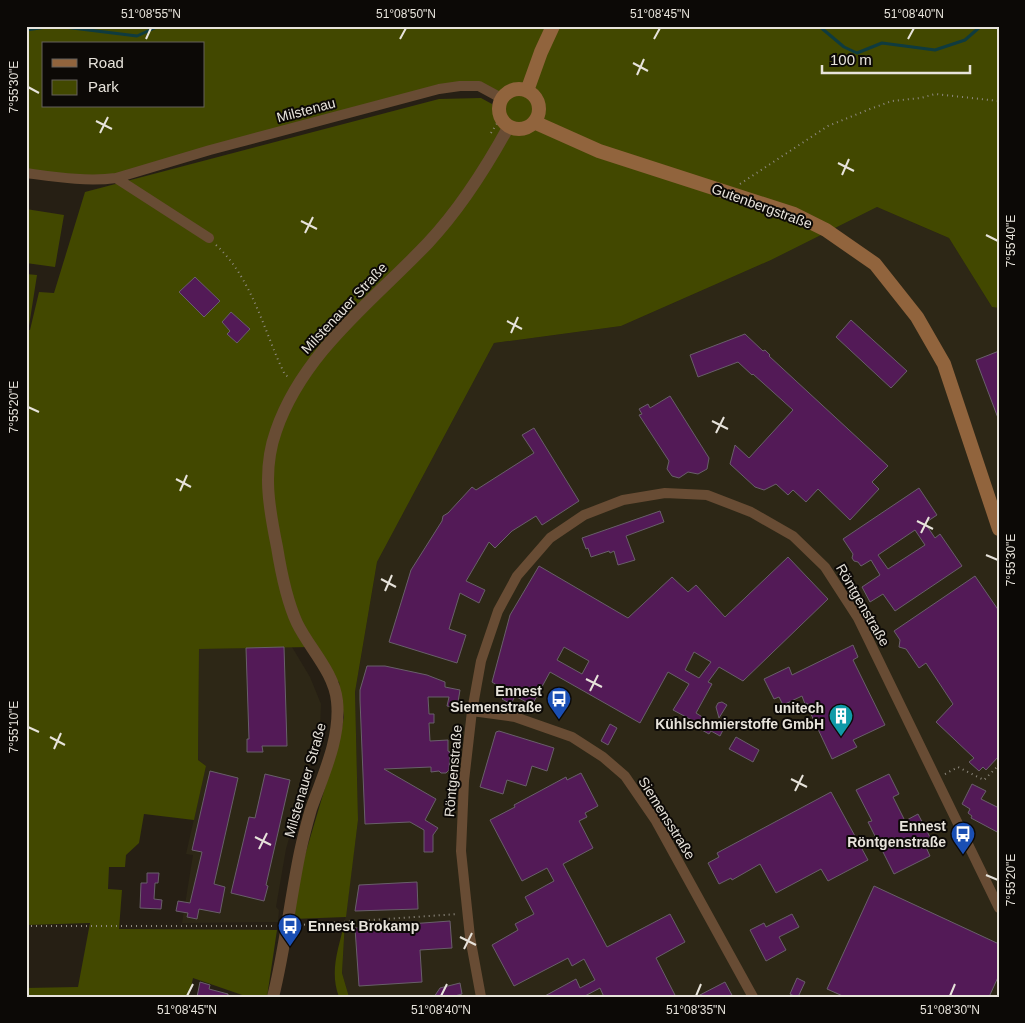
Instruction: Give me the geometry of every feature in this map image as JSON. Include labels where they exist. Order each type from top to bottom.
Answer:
[{"type":"main road","points":[[527,91],[553,26]]},
{"type":"main road","points":[[513,90],[527,91],[536,98],[538,113],[534,122],[528,127],[521,129],[505,121],[500,109],[503,98],[513,90]]},
{"type":"main road","name":"Gutenbergstraße","points":[[534,122],[598,151],[794,214],[826,230],[875,264],[917,317],[944,364],[999,528]]},
{"type":"street","name":"Milstenau","points":[[26,173],[102,180],[116,178],[228,145],[439,89],[479,86],[503,98]]},
{"type":"street","name":"Milstenauer Straße","points":[[274,997],[305,833],[332,748],[338,716],[334,688],[298,623],[289,600],[279,562],[267,485],[270,449],[275,432],[290,399],[316,358],[369,300],[429,242],[452,215],[479,178],[505,121]]},
{"type":"street","points":[[116,178],[209,238]]},
{"type":"street","name":"Röntgenstraße","points":[[481,997],[470,937],[461,852],[464,781],[472,711],[481,661],[498,611],[516,576],[550,538],[584,515],[623,500],[665,493],[707,495],[751,512],[793,536],[825,567],[858,618],[999,908]]},
{"type":"street","name":"Siemensstraße","points":[[472,711],[515,717],[572,737],[603,757],[625,776],[656,821],[753,997]]},
{"type":"path","points":[[727,192],[828,126],[892,101],[921,98],[935,94],[999,102]]},
{"type":"path","points":[[490,135],[505,121]]},
{"type":"path","points":[[209,238],[221,249],[243,280],[285,375],[290,378]]},
{"type":"path","points":[[288,383],[294,373]]},
{"type":"path","points":[[936,778],[958,767],[984,780],[999,765]]},
{"type":"path","points":[[26,926],[286,926],[467,914]]},
{"type":"shaded area","points":[[877,207],[949,238],[992,307],[999,308],[999,997],[349,997],[342,973],[345,921],[358,820],[355,692],[377,562],[494,343],[621,326],[771,260]]},
{"type":"shaded area","points":[[292,647],[310,677],[321,704],[320,730],[286,849],[276,907],[279,910],[278,922],[182,923],[193,855],[186,854],[206,766],[198,760],[199,649]]},
{"type":"green space","points":[[33,26],[999,26],[999,308],[992,307],[949,238],[877,207],[771,260],[621,326],[494,343],[377,562],[355,692],[358,820],[346,917],[293,919],[303,862],[340,737],[344,717],[339,682],[330,678],[311,647],[199,649],[198,760],[206,766],[194,820],[144,814],[139,843],[126,855],[125,867],[109,867],[108,889],[122,890],[119,929],[277,930],[267,997],[248,997],[193,978],[189,997],[26,997],[26,988],[78,987],[90,923],[26,925],[26,330],[30,330],[39,292],[54,293],[85,192],[439,99],[481,98],[492,104],[498,125],[500,103],[479,86],[460,86],[116,178],[26,173],[26,28]]},
{"type":"green space","points":[[26,209],[64,215],[55,267],[26,263]]},
{"type":"green space","points":[[26,274],[37,275],[29,326],[26,326]]},
{"type":"green space","points":[[345,921],[342,973],[349,997],[339,997],[336,987],[335,968]]},
{"type":"building","points":[[195,277],[220,301],[204,317],[179,292]]},
{"type":"building","points":[[231,312],[250,329],[237,343],[227,334],[230,331],[222,322]]},
{"type":"building","points":[[851,320],[907,371],[891,388],[836,337]]},
{"type":"building","points":[[745,334],[763,351],[765,350],[769,356],[888,466],[872,482],[879,489],[850,520],[818,489],[806,502],[793,490],[788,495],[776,484],[764,490],[755,487],[730,464],[735,445],[749,458],[793,410],[738,362],[698,377],[690,355]]},
{"type":"building","points":[[999,351],[999,418],[998,418],[976,360]]},
{"type":"building","points":[[670,396],[709,458],[707,469],[698,474],[688,472],[679,478],[672,476],[667,469],[669,461],[639,415],[642,414],[639,409],[648,404],[650,408]]},
{"type":"building","points":[[534,428],[579,501],[542,525],[536,516],[512,531],[495,548],[489,542],[466,581],[485,590],[479,603],[460,593],[449,629],[466,635],[457,663],[389,642],[411,570],[442,521],[443,516],[472,487],[476,490],[534,453],[522,435]]},
{"type":"building","points":[[919,488],[937,515],[925,523],[935,538],[940,534],[962,566],[895,611],[883,594],[870,602],[862,587],[880,575],[871,560],[861,566],[858,562],[854,561],[852,558],[853,554],[843,539]],"holes":[[[915,530],[925,545],[888,569],[878,555]]]},
{"type":"building","points":[[660,511],[664,522],[626,536],[635,560],[618,565],[614,551],[591,557],[588,548],[586,549],[582,538]]},
{"type":"building","points":[[788,557],[828,599],[743,681],[719,667],[708,682],[712,684],[696,713],[723,730],[720,736],[711,731],[709,734],[700,729],[703,726],[673,710],[689,684],[668,672],[640,723],[550,672],[532,705],[515,696],[511,704],[502,699],[504,697],[500,694],[503,689],[492,682],[510,615],[539,566],[628,618],[672,577],[688,592],[696,585],[725,617]],"holes":[[[564,647],[589,661],[582,674],[557,660]],[[694,652],[711,662],[699,678],[685,670]]]},
{"type":"building","points":[[975,576],[999,611],[999,756],[986,770],[983,767],[979,771],[969,762],[974,758],[936,722],[953,704],[926,663],[919,668],[906,649],[899,647],[900,640],[894,631]]},
{"type":"building","points":[[853,645],[858,657],[853,660],[885,725],[853,740],[857,747],[832,759],[807,703],[805,704],[802,696],[783,705],[779,697],[774,699],[764,679],[789,667],[792,675]]},
{"type":"building","points":[[284,647],[287,746],[262,746],[263,752],[247,752],[247,739],[249,739],[246,648]]},
{"type":"building","points":[[367,666],[385,666],[427,675],[445,682],[445,687],[460,690],[457,708],[447,706],[449,697],[428,697],[429,714],[434,714],[434,723],[429,723],[430,741],[448,740],[448,751],[450,752],[449,770],[446,773],[441,773],[439,771],[431,772],[431,767],[384,769],[436,799],[425,820],[438,828],[433,835],[433,852],[424,852],[424,830],[410,822],[365,824],[360,690]]},
{"type":"building","points":[[722,702],[727,705],[719,718],[716,707],[718,703]]},
{"type":"building","points":[[610,724],[617,728],[608,745],[601,741]]},
{"type":"building","points":[[499,731],[554,748],[547,771],[532,766],[526,786],[507,780],[503,794],[480,787],[496,732]]},
{"type":"building","points":[[736,737],[759,750],[753,762],[729,749]]},
{"type":"building","points":[[210,771],[238,778],[214,884],[225,887],[220,913],[199,909],[197,919],[187,917],[188,913],[176,911],[178,901],[190,903],[202,852],[192,850]]},
{"type":"building","points":[[581,773],[598,806],[585,813],[587,817],[579,821],[593,848],[563,864],[607,947],[670,914],[685,942],[656,958],[676,997],[604,997],[600,988],[583,997],[543,997],[576,979],[580,988],[595,980],[584,959],[572,966],[568,958],[514,986],[492,945],[518,930],[515,924],[534,914],[525,897],[554,881],[547,868],[522,881],[490,820],[566,777],[567,780]]},
{"type":"building","points":[[265,774],[290,780],[264,901],[231,893],[249,817],[255,818]]},
{"type":"building","points":[[889,774],[899,794],[893,797],[905,821],[918,814],[932,841],[925,845],[930,856],[894,874],[868,822],[872,821],[856,790]]},
{"type":"building","points":[[972,784],[986,791],[981,799],[999,808],[999,833],[971,818],[972,816],[968,813],[970,809],[962,804]]},
{"type":"building","points":[[831,792],[868,860],[828,881],[821,869],[776,893],[760,864],[732,880],[731,878],[719,884],[708,863],[719,857],[717,853]]},
{"type":"building","points":[[147,873],[159,873],[158,883],[155,883],[154,899],[162,900],[161,909],[140,908],[141,883],[147,883]]},
{"type":"building","points":[[417,882],[418,909],[355,911],[359,885]]},
{"type":"building","points":[[874,886],[999,944],[999,975],[989,997],[845,997],[827,989]]},
{"type":"building","points":[[792,914],[799,927],[779,937],[786,950],[766,961],[750,930],[764,923],[766,927]]},
{"type":"building","points":[[450,921],[452,948],[420,950],[422,982],[359,986],[355,928]]},
{"type":"building","points":[[797,978],[805,982],[798,997],[796,997],[790,994]]},
{"type":"building","points":[[200,982],[210,985],[209,989],[228,994],[228,997],[197,997]]},
{"type":"building","points":[[725,982],[733,997],[696,997]]},
{"type":"building","points":[[460,983],[462,994],[451,997],[434,997],[440,988]]},
{"type":"waterway","name":"Milstenau","points":[[26,30],[54,26]]},
{"type":"waterway","name":"Milstenau","points":[[56,26],[137,36],[159,26]]},
{"type":"waterway","name":"Milstenau","points":[[819,26],[844,47],[857,53],[882,43],[935,50],[965,40],[981,26]]},
{"type":"place","name":"Ennest Siemenstraße","points":[[559,720]]},
{"type":"place","name":"unitech Kühlschmierstoffe GmbH","points":[[841,737]]},
{"type":"place","name":"Ennest Röntgenstraße","points":[[963,855]]},
{"type":"place","name":"Ennest Brokamp","points":[[290,947]]}]
